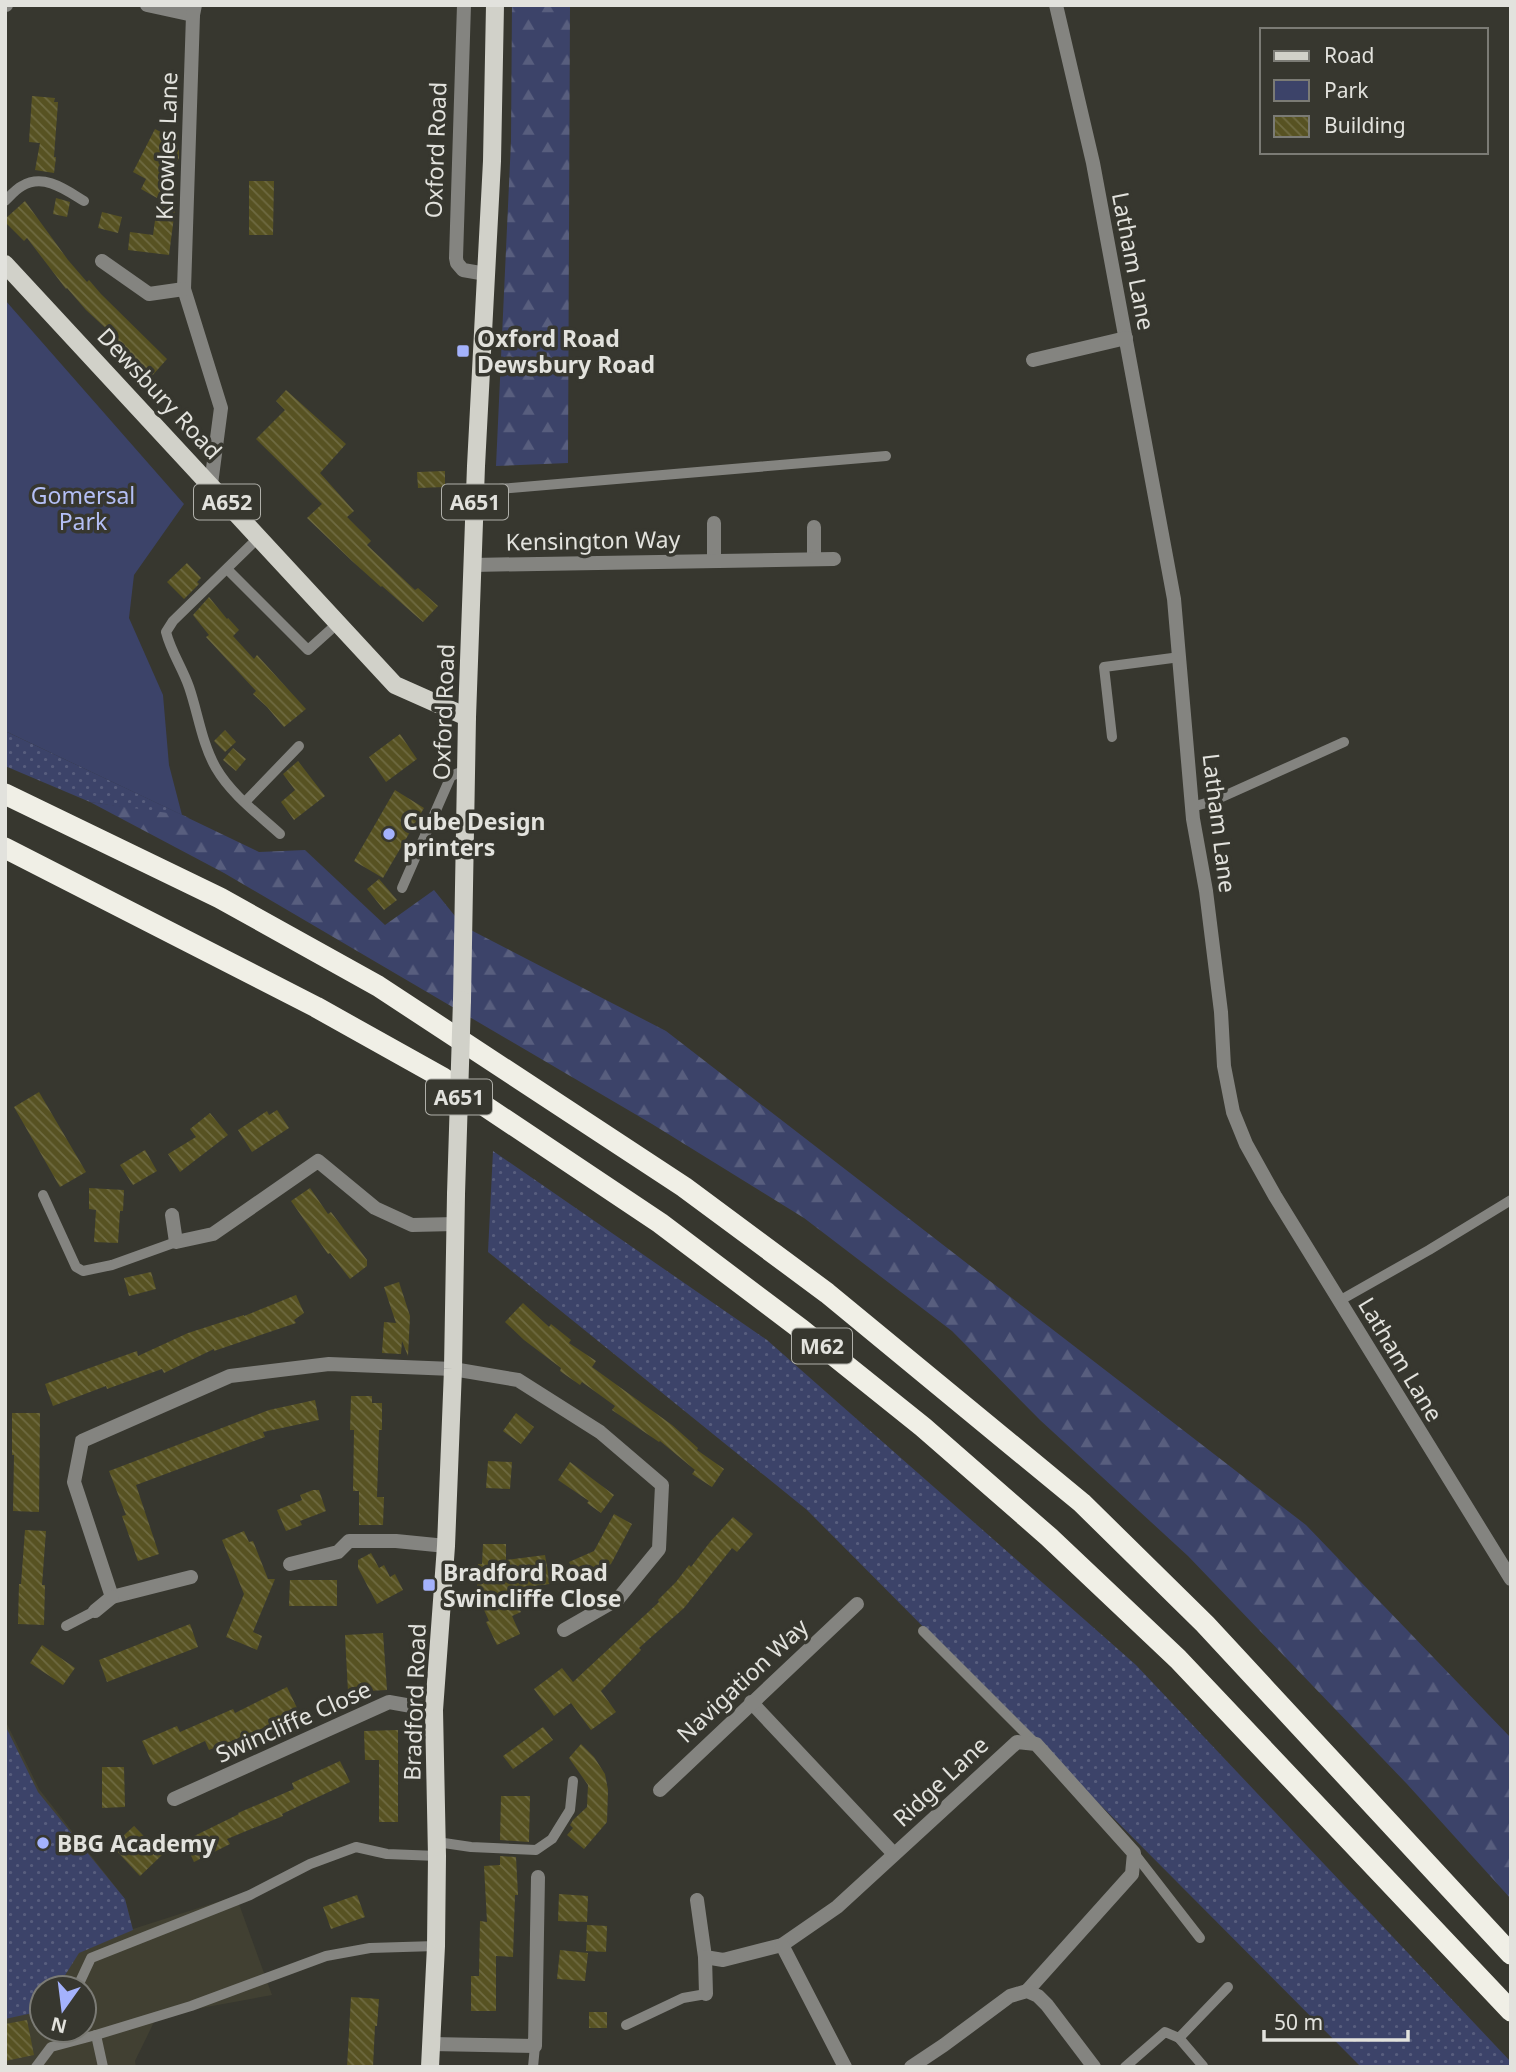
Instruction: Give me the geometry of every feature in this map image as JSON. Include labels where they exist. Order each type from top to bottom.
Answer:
[{"type":"highway","name":"M62","points":[[5,794],[220,898],[378,986],[684,1187],[827,1293],[1082,1503],[1205,1624],[1511,1954]]},
{"type":"highway","name":"M62","points":[[5,848],[316,1007],[443,1078],[660,1223],[802,1330],[933,1436],[1049,1537],[1178,1659],[1511,2011]]},
{"type":"main road","name":"Oxford Road","points":[[456,1194],[467,717],[475,491],[492,161],[495,5]]},
{"type":"main road","name":"Dewsbury Road","points":[[5,264],[395,685],[467,717]]},
{"type":"main road","name":"Bradford Road","points":[[430,2067],[436,1947],[434,1710],[446,1546],[456,1194]]},
{"type":"street","points":[[147,5],[194,10]]},
{"type":"street","name":"Oxford Road","points":[[464,5],[456,258],[463,270],[486,274]]},
{"type":"street","name":"Latham Lane","points":[[1056,5],[1093,163],[1174,599],[1192,807],[1221,1013],[1224,1066],[1233,1112],[1263,1175],[1511,1579]]},
{"type":"street","name":"Knowles Lane","points":[[194,10],[184,289],[220,408],[211,484]]},
{"type":"street","points":[[102,261],[149,294],[184,289]]},
{"type":"street","points":[[1033,360],[1126,338]]},
{"type":"street","name":"Kensington Way","points":[[714,523],[714,560]]},
{"type":"street","points":[[814,527],[814,558]]},
{"type":"street","name":"Kensington Way","points":[[472,565],[834,559]]},
{"type":"street","points":[[172,1215],[176,1242],[213,1234],[318,1161],[375,1208],[412,1225],[455,1224]]},
{"type":"street","points":[[112,1597],[74,1482],[82,1441],[230,1376],[329,1364],[453,1369],[518,1380],[600,1432],[662,1485],[659,1549],[618,1599],[565,1630]]},
{"type":"street","points":[[290,1564],[338,1552],[349,1541],[396,1541],[446,1546]]},
{"type":"street","points":[[95,1611],[112,1597],[191,1577]]},
{"type":"street","name":"Navigation Way","points":[[660,1790],[857,1604]]},
{"type":"street","points":[[751,1702],[894,1854]]},
{"type":"street","name":"Swincliffe Close","points":[[174,1799],[389,1703],[434,1710]]},
{"type":"street","name":"Ridge Lane","points":[[782,1945],[837,1907],[1017,1742],[1036,1744]]},
{"type":"street","points":[[911,2067],[1010,1996],[1027,1991],[1132,1874],[1134,1853],[1036,1744]]},
{"type":"street","points":[[431,2044],[535,2046],[538,1877]]},
{"type":"street","points":[[697,1900],[705,1957],[706,1994]]},
{"type":"street","points":[[705,1957],[723,1960],[782,1945],[845,2067]]},
{"type":"street","points":[[1027,1991],[1047,2004],[1094,2067]]},
{"type":"lane","points":[[5,201],[23,185],[38,182],[56,184],[83,201]]},
{"type":"lane","points":[[475,491],[886,456]]},
{"type":"lane","points":[[259,537],[173,621],[166,632],[171,650],[185,675],[208,750],[216,767],[226,783],[280,834]]},
{"type":"lane","points":[[227,569],[308,650],[338,623]]},
{"type":"lane","points":[[1112,737],[1104,667],[1180,657]]},
{"type":"lane","points":[[1192,807],[1213,801],[1344,742]]},
{"type":"lane","points":[[245,802],[299,746]]},
{"type":"lane","points":[[402,888],[451,776],[466,770]]},
{"type":"lane","points":[[43,1195],[76,1268],[83,1271],[112,1265],[176,1242]]},
{"type":"lane","points":[[1339,1301],[1511,1200]]},
{"type":"lane","points":[[66,1626],[95,1611]]},
{"type":"lane","points":[[923,1631],[1036,1744]]},
{"type":"lane","points":[[84,1974],[91,1958],[250,1895],[310,1864],[356,1847],[403,1856],[437,1849],[471,1847],[536,1850],[552,1839],[570,1810],[573,1781]]},
{"type":"lane","points":[[1134,1853],[1200,1938]]},
{"type":"lane","points":[[98,2034],[191,2006],[326,1956],[370,1948],[436,1947]]},
{"type":"lane","points":[[1180,2038],[1228,1987]]},
{"type":"lane","points":[[626,2025],[683,1998],[706,1994]]},
{"type":"lane","points":[[1125,2067],[1165,2032],[1180,2038],[1203,2066]]},
{"type":"lane","points":[[36,2067],[51,2046],[58,2044]]},
{"type":"lane","points":[[98,2044],[103,2067]]},
{"type":"lane","points":[[533,2067],[535,2046]]},
{"type":"shaded area","name":"BBG Academy","points":[[5,1720],[39,1789],[125,1899],[133,1929],[236,1896],[272,1995],[157,2016],[135,2061],[136,2067],[5,2067]]},
{"type":"green space","points":[[512,5],[570,5],[568,463],[496,466],[511,141]]},
{"type":"green space","name":"Gomersal Park","points":[[5,300],[184,504],[134,575],[129,618],[163,695],[169,765],[182,815],[5,731]]},
{"type":"green space","points":[[5,731],[189,818],[90,802],[5,766]]},
{"type":"green space","points":[[90,802],[182,815],[259,852],[305,850],[385,925],[434,890],[463,926],[666,1031],[1306,1525],[1511,1738],[1511,1899],[1407,1784],[1188,1556],[1040,1420],[952,1331],[804,1218],[652,1124],[224,873]]},
{"type":"green space","points":[[493,1151],[767,1340],[1136,1665],[1511,2062],[1511,2067],[1361,2067],[807,1510],[488,1252]]},
{"type":"green space","points":[[5,1725],[38,1792],[125,1899],[133,1930],[79,1953],[66,1974],[28,1974],[28,2014],[5,2019]]},
{"type":"building","points":[[32,96],[55,98],[54,102],[58,102],[54,173],[35,170],[40,143],[29,142]]},
{"type":"building","points":[[155,129],[175,139],[171,146],[179,150],[179,158],[157,198],[141,189],[146,179],[133,172]]},
{"type":"building","points":[[249,181],[274,181],[273,235],[249,235]]},
{"type":"building","points":[[56,198],[70,202],[67,217],[53,214]]},
{"type":"building","points":[[25,201],[87,282],[89,280],[167,359],[151,377],[66,289],[27,238],[24,241],[5,222]]},
{"type":"building","points":[[157,206],[175,209],[169,255],[128,250],[130,232],[153,235]]},
{"type":"building","points":[[102,212],[122,217],[118,233],[98,228]]},
{"type":"building","points":[[286,390],[346,444],[320,473],[354,511],[347,517],[371,541],[367,545],[415,590],[418,588],[438,606],[423,622],[307,518],[322,504],[256,439],[285,410],[276,401]]},
{"type":"building","points":[[445,471],[445,487],[418,488],[417,472]]},
{"type":"building","points":[[187,563],[201,578],[197,582],[199,584],[184,599],[167,582]]},
{"type":"building","points":[[209,597],[239,630],[233,636],[254,659],[257,655],[306,709],[284,727],[253,694],[256,691],[206,637],[209,635],[193,615]]},
{"type":"building","points":[[225,730],[236,742],[225,752],[214,741]]},
{"type":"building","points":[[400,734],[417,759],[386,782],[369,757]]},
{"type":"building","points":[[233,748],[246,759],[236,771],[223,760]]},
{"type":"building","points":[[298,761],[325,796],[294,820],[281,802],[295,790],[283,774]]},
{"type":"building","name":"Cube Design printers","points":[[395,790],[424,808],[383,878],[354,861]]},
{"type":"building","points":[[379,879],[397,900],[384,910],[367,889]]},
{"type":"building","points":[[39,1092],[86,1172],[60,1187],[14,1107]]},
{"type":"building","points":[[277,1110],[289,1128],[252,1152],[238,1130],[267,1111],[269,1115]]},
{"type":"building","points":[[210,1113],[228,1135],[180,1172],[168,1154],[196,1137],[190,1129]]},
{"type":"building","points":[[145,1150],[157,1171],[133,1185],[120,1165]]},
{"type":"building","points":[[89,1188],[124,1190],[118,1243],[94,1242],[96,1210],[89,1209]]},
{"type":"building","points":[[310,1188],[367,1260],[367,1266],[350,1279],[330,1253],[328,1254],[291,1201]]},
{"type":"building","points":[[151,1272],[156,1289],[129,1296],[124,1278]]},
{"type":"building","points":[[399,1282],[410,1316],[408,1356],[402,1341],[401,1354],[382,1353],[384,1322],[396,1323],[384,1287]]},
{"type":"building","points":[[296,1295],[304,1313],[294,1320],[296,1323],[214,1349],[164,1373],[162,1369],[53,1406],[45,1384],[137,1351],[138,1356],[188,1333],[244,1316]]},
{"type":"building","points":[[523,1303],[549,1327],[551,1324],[571,1340],[569,1343],[596,1361],[592,1367],[672,1425],[698,1448],[697,1450],[724,1469],[712,1487],[692,1474],[695,1470],[660,1441],[612,1410],[615,1406],[582,1382],[580,1385],[560,1371],[561,1368],[505,1322]]},
{"type":"building","points":[[351,1396],[372,1396],[372,1403],[382,1403],[377,1497],[384,1497],[383,1525],[359,1525],[359,1491],[353,1491],[354,1430],[350,1430]]},
{"type":"building","points":[[315,1400],[319,1420],[263,1432],[265,1437],[136,1485],[159,1554],[138,1561],[122,1516],[126,1515],[109,1471],[269,1410]]},
{"type":"building","points":[[12,1413],[40,1413],[39,1512],[13,1511]]},
{"type":"building","points":[[516,1413],[534,1427],[521,1444],[503,1431]]},
{"type":"building","points":[[488,1461],[512,1462],[510,1489],[486,1488]]},
{"type":"building","points":[[570,1462],[614,1495],[601,1513],[587,1503],[589,1501],[558,1480]]},
{"type":"building","points":[[319,1490],[326,1511],[300,1521],[302,1525],[286,1531],[277,1510],[302,1500],[300,1495]]},
{"type":"building","points":[[614,1514],[632,1524],[611,1564],[577,1579],[569,1562],[594,1551]]},
{"type":"building","points":[[733,1517],[753,1534],[737,1552],[732,1548],[684,1608],[639,1648],[641,1650],[601,1691],[616,1712],[591,1730],[571,1703],[554,1716],[534,1689],[562,1668],[573,1682],[659,1602]]},
{"type":"building","points":[[25,1530],[46,1531],[42,1585],[45,1585],[44,1625],[18,1624]]},
{"type":"building","points":[[244,1531],[249,1542],[253,1541],[268,1579],[275,1579],[253,1632],[262,1636],[257,1650],[226,1637],[244,1594],[222,1540]]},
{"type":"building","points":[[483,1544],[506,1544],[506,1560],[545,1555],[550,1584],[510,1589],[521,1612],[512,1616],[520,1634],[497,1645],[486,1622],[489,1621],[484,1610],[488,1608],[477,1586],[478,1564],[482,1564]]},
{"type":"building","points":[[371,1553],[379,1568],[384,1565],[390,1577],[395,1574],[403,1590],[377,1604],[358,1568],[358,1560]]},
{"type":"building","points":[[290,1580],[337,1580],[337,1606],[289,1606]]},
{"type":"building","points":[[190,1624],[198,1647],[107,1682],[99,1660]]},
{"type":"building","points":[[383,1633],[387,1690],[348,1692],[345,1635]]},
{"type":"building","points":[[42,1645],[75,1668],[63,1685],[30,1663]]},
{"type":"building","points":[[287,1687],[298,1710],[261,1729],[209,1750],[205,1741],[153,1765],[142,1741],[177,1726],[180,1732],[233,1709],[235,1713]]},
{"type":"building","points":[[543,1727],[553,1740],[513,1769],[503,1756]]},
{"type":"building","points":[[398,1730],[398,1822],[379,1822],[379,1760],[365,1760],[364,1731]]},
{"type":"building","points":[[581,1744],[605,1774],[608,1790],[607,1822],[584,1849],[567,1835],[573,1828],[570,1825],[573,1820],[587,1807],[588,1785],[569,1758]]},
{"type":"building","points":[[340,1761],[350,1782],[282,1814],[283,1816],[227,1839],[230,1844],[194,1862],[184,1841],[238,1813],[294,1789],[292,1783]]},
{"type":"building","points":[[102,1767],[124,1767],[125,1807],[102,1808]]},
{"type":"building","points":[[501,1796],[530,1796],[529,1842],[500,1840]]},
{"type":"building","points":[[134,1826],[162,1855],[140,1876],[112,1846]]},
{"type":"building","points":[[500,1856],[516,1857],[518,1895],[515,1895],[513,1957],[496,1956],[496,2011],[471,2011],[471,1976],[479,1976],[480,1921],[487,1922],[484,1866],[500,1865]]},
{"type":"building","points":[[559,1894],[588,1896],[587,1922],[558,1921]]},
{"type":"building","points":[[357,1895],[365,1917],[331,1929],[323,1907]]},
{"type":"building","points":[[587,1925],[607,1926],[606,1952],[586,1951]]},
{"type":"building","points":[[560,1950],[588,1953],[585,1981],[557,1979]]},
{"type":"building","points":[[351,1997],[379,1999],[373,2067],[347,2067]]},
{"type":"building","points":[[589,2012],[607,2012],[607,2028],[589,2028]]},
{"type":"building","points":[[27,2020],[28,2044],[32,2044],[34,2055],[5,2061],[5,2024]]},
{"type":"place","name":"Oxford Road Dewsbury Road","points":[[463,351]]},
{"type":"place","name":"Cube Design printers","points":[[389,834]]},
{"type":"place","name":"Bradford Road Swincliffe Close","points":[[429,1585]]},
{"type":"place","name":"BBG Academy","points":[[43,1843]]}]
